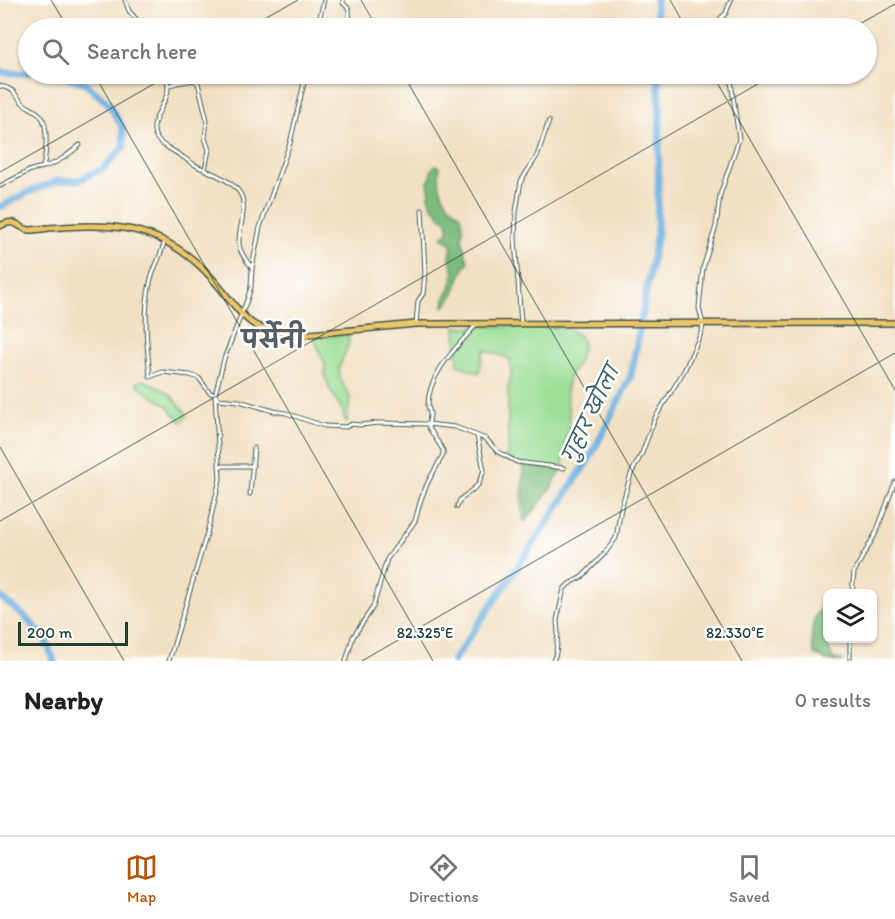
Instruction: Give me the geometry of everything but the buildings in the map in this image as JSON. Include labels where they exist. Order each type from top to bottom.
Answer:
[{"type":"main road","points":[[0,226],[12,222],[28,230],[79,226],[122,227],[142,231],[171,245],[192,259],[241,315],[253,324],[271,333],[289,336],[416,324],[895,323]]},
{"type":"street","points":[[125,0],[129,11],[135,18]]},
{"type":"street","points":[[320,18],[324,0]]},
{"type":"street","points":[[343,0],[349,9],[349,18]]},
{"type":"street","points":[[721,18],[726,13],[731,0]]},
{"type":"street","points":[[173,84],[168,86],[167,95],[154,126],[154,135],[161,144],[193,164],[211,171],[231,184],[241,195],[244,200],[244,209],[238,244],[252,268]]},
{"type":"street","points":[[198,84],[207,120],[205,138],[209,150],[205,170]]},
{"type":"street","points":[[170,661],[220,479],[215,395],[224,359],[251,287],[260,226],[290,143],[304,84]]},
{"type":"street","points":[[553,661],[558,633],[557,620],[564,589],[582,577],[616,538],[621,508],[631,474],[642,453],[655,418],[684,371],[702,330],[703,324],[699,308],[703,268],[716,226],[720,195],[739,139],[731,84]]},
{"type":"street","points":[[0,86],[12,90],[22,102],[43,118],[46,138],[43,167]]},
{"type":"street","points":[[521,324],[515,239],[516,212],[521,181],[537,156],[549,121]]},
{"type":"street","points":[[0,186],[31,170],[50,165],[80,145]]},
{"type":"street","points":[[416,324],[418,301],[423,294],[425,273],[422,210]]},
{"type":"street","points":[[164,242],[150,283],[147,307],[145,328],[150,377],[162,372],[190,375],[199,378],[209,392],[218,399],[239,401],[286,412],[324,426],[346,427],[355,423],[360,425],[379,423],[428,424],[455,428],[486,439],[498,452],[517,462],[564,468]]},
{"type":"street","points":[[346,661],[353,638],[373,607],[387,559],[415,521],[420,499],[443,455],[428,424],[430,415],[428,405],[437,374],[477,324]]},
{"type":"street","points":[[457,507],[460,501],[478,485],[484,470],[477,436]]},
{"type":"street","points":[[250,494],[254,448]]},
{"type":"street","points":[[219,466],[253,466]]},
{"type":"street","points":[[852,589],[854,572],[876,533],[895,482]]},
{"type":"street","points":[[850,643],[850,661]]},
{"type":"green space","points":[[436,165],[440,167],[440,188],[446,200],[461,215],[462,238],[468,263],[452,297],[444,307],[445,297],[454,274],[450,257],[452,247],[442,238],[447,235],[448,224],[433,207],[428,197],[430,193],[428,182],[432,176],[433,167]]},
{"type":"green space","points":[[456,327],[566,327],[581,337],[583,343],[581,353],[578,363],[570,374],[566,390],[570,422],[562,470],[521,465],[506,459],[510,359],[484,350],[479,373],[458,365]]},
{"type":"green space","points":[[348,334],[349,343],[339,368],[340,379],[350,397],[347,422],[331,392],[325,376],[325,364],[314,338]]},
{"type":"green space","points":[[144,380],[171,395],[187,416],[181,422],[168,406],[136,383]]},
{"type":"green space","points":[[521,465],[562,470],[526,521],[524,521],[522,512],[524,474]]},
{"type":"green space","points":[[823,606],[823,643],[827,643],[833,659],[845,661],[825,661],[815,655],[812,628],[817,613]]},
{"type":"waterway","name":"गुहार खोला","points":[[656,0],[656,18]]},
{"type":"waterway","points":[[0,71],[18,73]]},
{"type":"waterway","points":[[0,207],[57,181],[79,180],[104,168],[124,147],[122,126],[107,102],[85,84]]},
{"type":"waterway","name":"गुहार खोला","points":[[453,661],[591,456],[631,376],[657,233],[659,84]]},
{"type":"waterway","points":[[0,597],[23,615],[45,638],[54,661]]},
{"type":"district","name":"पर्सेनी","points":[[273,339]]}]
